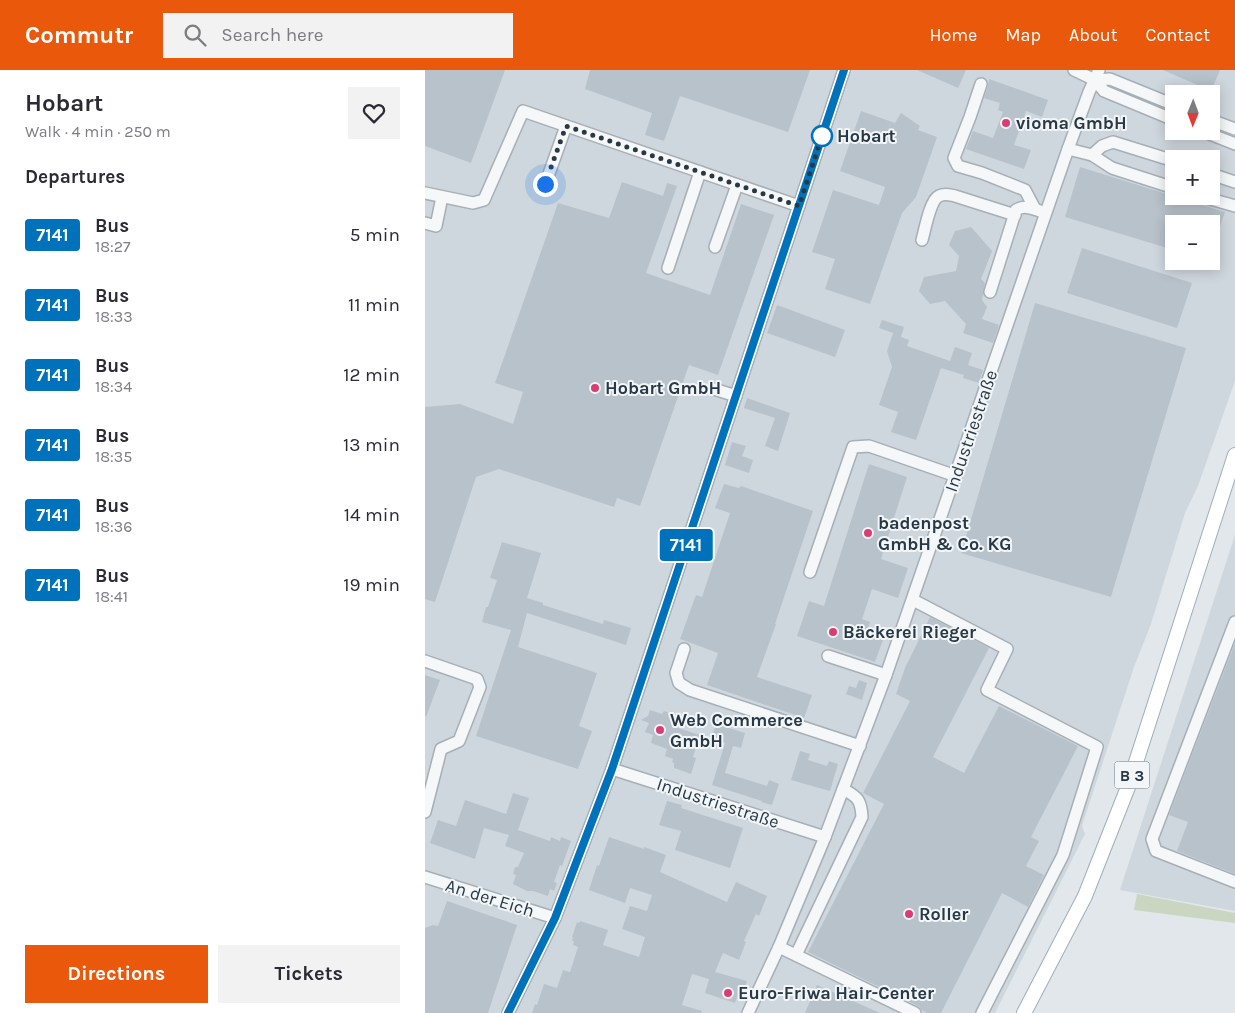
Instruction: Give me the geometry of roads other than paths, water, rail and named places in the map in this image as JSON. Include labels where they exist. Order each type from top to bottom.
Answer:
[{"type":"main road","name":"B 3","points":[[1024,1013],[1085,896],[1128,787],[1235,455]]},
{"type":"street","points":[[508,1013],[555,918],[612,769],[844,70]]},
{"type":"street","points":[[1074,70],[1097,75],[1165,101]]},
{"type":"street","points":[[1097,75],[1104,91],[1165,116]]},
{"type":"street","name":"Industriestraße","points":[[748,1013],[779,947],[825,837],[886,675],[956,476],[1041,211],[1097,75]]},
{"type":"street","points":[[981,84],[954,158],[958,166],[982,173],[1025,190],[1041,211]]},
{"type":"street","points":[[425,193],[473,203],[484,200],[523,111],[799,206]]},
{"type":"street","points":[[1220,123],[1235,129]]},
{"type":"street","points":[[545,184],[566,126]]},
{"type":"street","points":[[1220,138],[1235,144]]},
{"type":"street","points":[[1093,155],[1101,146],[1113,142],[1165,159]]},
{"type":"street","points":[[1068,149],[1093,155],[1112,168],[1165,185]]},
{"type":"street","points":[[668,268],[701,172]]},
{"type":"street","points":[[1220,177],[1235,182]]},
{"type":"street","points":[[715,247],[737,185]]},
{"type":"street","points":[[922,240],[933,202],[941,195],[955,196],[1015,215]]},
{"type":"street","points":[[425,223],[436,226],[443,197]]},
{"type":"street","points":[[1220,202],[1235,206]]},
{"type":"street","points":[[990,292],[1016,210],[1021,207],[1041,211]]},
{"type":"street","points":[[713,389],[736,396]]},
{"type":"street","points":[[810,572],[853,447],[869,446],[956,476]]},
{"type":"street","points":[[913,600],[1007,649],[987,690],[1097,747],[1063,855],[982,1013]]},
{"type":"street","points":[[1235,622],[1152,839],[1156,851],[1235,882]]},
{"type":"street","points":[[684,649],[676,673],[679,683],[690,690],[859,746]]},
{"type":"street","points":[[828,656],[886,675]]},
{"type":"street","points":[[425,661],[477,679],[480,687],[459,741],[441,749],[425,812]]},
{"type":"street","name":"Industriestraße","points":[[612,769],[825,837]]},
{"type":"street","points":[[796,955],[862,817],[861,806],[855,795],[843,789]]},
{"type":"street","name":"An der Eich","points":[[425,877],[555,918]]},
{"type":"street","points":[[779,947],[915,1013]]},
{"type":"place","name":"vioma GmbH","points":[[1006,123]]},
{"type":"place","name":"Hobart","points":[[822,136]]},
{"type":"place","name":"Hobart GmbH","points":[[595,388]]},
{"type":"place","name":"badenpost GmbH & Co. KG","points":[[868,533]]},
{"type":"place","name":"Bäckerei Rieger","points":[[833,632]]},
{"type":"place","name":"Web Commerce GmbH","points":[[660,730]]},
{"type":"place","name":"Roller","points":[[909,914]]},
{"type":"place","name":"Euro-Friwa Hair-Center","points":[[728,993]]}]
